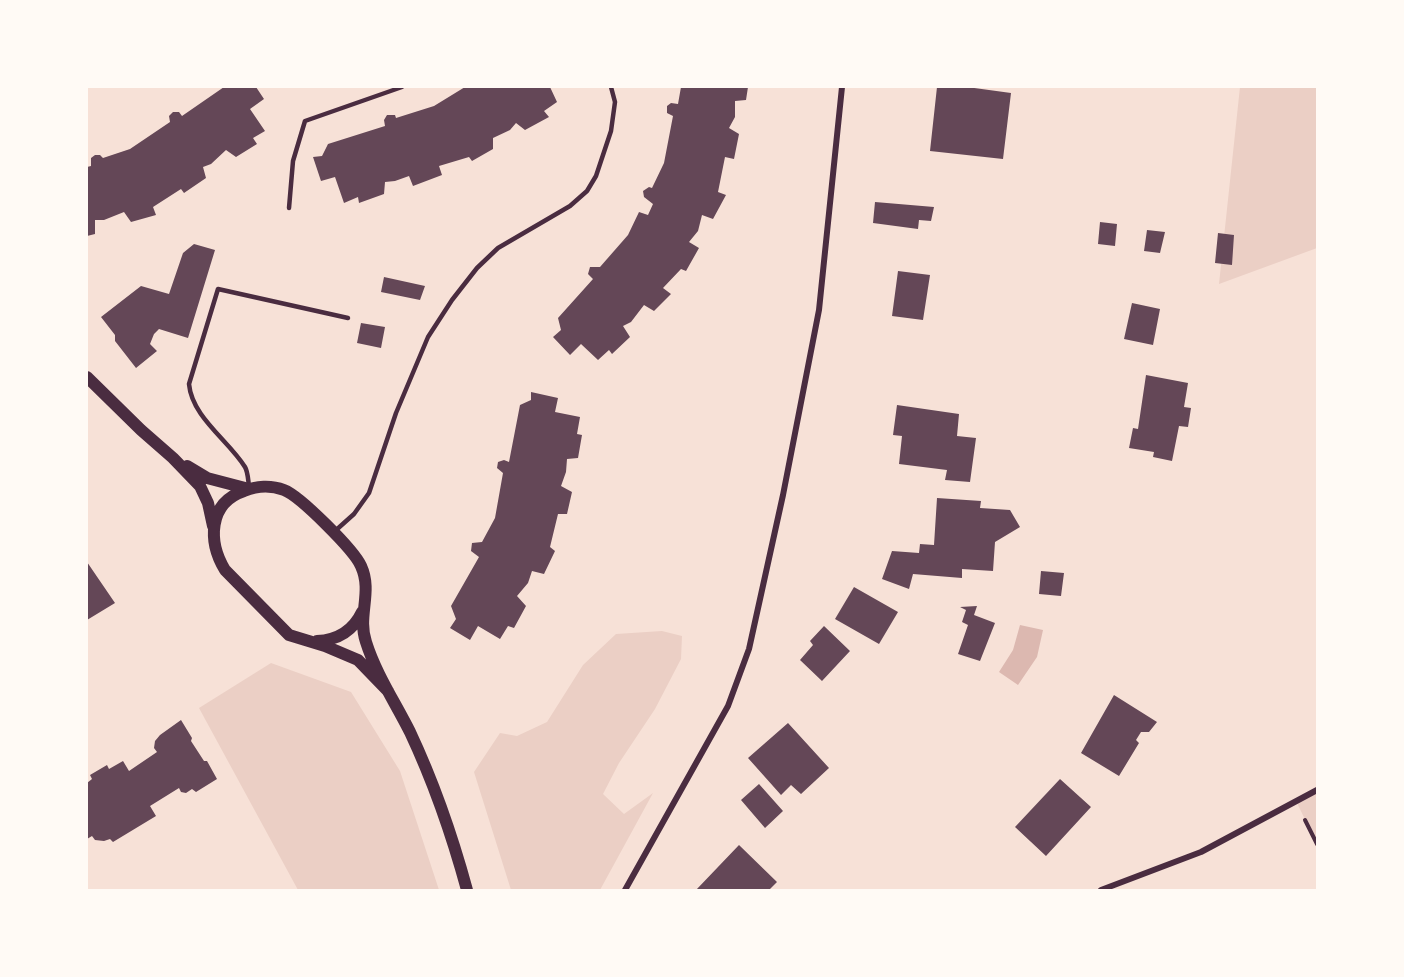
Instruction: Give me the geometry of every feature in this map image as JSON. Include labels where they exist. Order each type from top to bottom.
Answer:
[{"type":"main road","points":[[87,377],[200,486],[208,503],[214,529]]},
{"type":"main road","points":[[173,458],[207,478],[249,489]]},
{"type":"main road","points":[[387,691],[358,660],[325,646],[289,635],[225,570],[213,544],[216,518],[229,498],[249,489],[270,487],[284,490],[297,497],[353,554],[361,566],[366,587],[363,609],[364,638],[387,691],[432,781],[454,842],[467,890]]},
{"type":"main road","points":[[301,639],[313,641],[334,639],[348,632],[357,622],[363,609]]},
{"type":"street","points":[[625,890],[728,706],[748,650],[783,495],[819,310],[842,87]]},
{"type":"street","points":[[1101,890],[1201,852],[1297,803],[1317,790]]},
{"type":"lane","points":[[289,208],[293,161],[305,121],[402,87]]},
{"type":"lane","points":[[333,533],[354,514],[369,493],[396,413],[424,348],[452,300],[477,268],[498,248],[570,206],[587,191],[596,176],[612,131],[615,102],[611,87]]},
{"type":"lane","points":[[249,489],[246,469],[199,410],[190,394],[189,384],[218,289],[348,318]]},
{"type":"path","points":[[1297,803],[1317,844]]},
{"type":"shaded area","points":[[1240,87],[1317,87],[1317,248],[1219,284]]},
{"type":"shaded area","points":[[1020,625],[1043,630],[1037,657],[1018,685],[999,672],[1013,650]]},
{"type":"shaded area","points":[[662,631],[682,636],[681,659],[655,709],[619,763],[603,794],[624,814],[653,793],[600,890],[511,890],[474,772],[500,733],[517,736],[547,722],[583,665],[616,634]]},
{"type":"shaded area","points":[[271,663],[351,692],[400,771],[439,890],[298,890],[199,708]]},
{"type":"shaded area","points":[[1317,792],[1317,844],[1297,803]]},
{"type":"building","points":[[224,87],[256,87],[264,99],[250,109],[265,131],[253,138],[257,144],[236,157],[226,150],[211,164],[203,167],[206,178],[184,193],[181,189],[153,207],[156,215],[131,222],[124,212],[104,220],[95,220],[95,234],[87,236],[87,167],[91,166],[91,158],[100,155],[103,158],[130,149],[170,122],[169,116],[173,112],[179,112],[182,116]]},
{"type":"building","points":[[465,87],[550,87],[557,102],[544,111],[549,117],[525,130],[516,123],[510,130],[493,138],[493,149],[472,161],[469,157],[439,166],[442,175],[413,186],[409,176],[385,182],[384,194],[359,203],[358,197],[344,203],[335,177],[321,181],[313,157],[322,156],[328,144],[385,126],[384,120],[387,115],[395,115],[396,118],[434,106]]},
{"type":"building","points":[[681,87],[748,87],[746,100],[735,101],[735,117],[729,128],[739,134],[734,159],[725,157],[718,192],[726,195],[713,219],[702,215],[698,231],[689,242],[699,248],[686,271],[681,269],[663,288],[671,294],[654,311],[644,305],[631,322],[623,326],[630,337],[612,354],[609,350],[598,360],[581,344],[570,355],[553,337],[561,330],[558,318],[593,279],[588,274],[590,267],[600,267],[628,235],[639,212],[648,215],[653,204],[644,197],[643,191],[649,187],[652,188],[664,163],[673,116],[667,113],[667,106],[671,103],[678,104]]},
{"type":"building","points":[[937,87],[967,87],[1011,93],[1003,159],[930,151]]},
{"type":"building","points":[[875,202],[934,207],[931,221],[919,220],[918,229],[873,223]]},
{"type":"building","points":[[1100,222],[1117,224],[1115,246],[1098,244]]},
{"type":"building","points":[[1147,230],[1165,232],[1160,253],[1144,251]]},
{"type":"building","points":[[1218,233],[1234,235],[1232,265],[1215,263]]},
{"type":"building","points":[[194,244],[215,250],[188,338],[159,329],[150,344],[157,351],[136,368],[115,341],[115,335],[101,317],[141,286],[169,294],[183,253]]},
{"type":"building","points":[[898,271],[930,275],[923,320],[892,316]]},
{"type":"building","points":[[384,277],[425,286],[420,300],[381,292]]},
{"type":"building","points":[[1132,303],[1160,309],[1153,345],[1124,339]]},
{"type":"building","points":[[361,323],[385,327],[381,348],[357,343]]},
{"type":"building","points":[[1146,375],[1188,383],[1184,407],[1191,408],[1188,427],[1179,426],[1172,461],[1153,457],[1154,452],[1129,448],[1133,428],[1138,429]]},
{"type":"building","points":[[531,392],[558,398],[555,412],[580,417],[577,434],[582,435],[578,458],[567,459],[566,472],[561,486],[572,492],[567,514],[558,514],[550,547],[555,551],[544,574],[532,571],[528,583],[517,596],[526,606],[514,628],[508,626],[500,639],[478,626],[470,640],[450,628],[456,619],[451,606],[479,557],[471,551],[472,543],[482,542],[495,518],[503,473],[497,468],[498,462],[504,460],[509,462],[520,405],[531,400]]},
{"type":"building","points":[[897,405],[959,414],[957,436],[976,438],[970,482],[945,480],[947,470],[899,464],[902,436],[893,435]]},
{"type":"building","points":[[937,498],[981,501],[980,508],[1010,510],[1020,527],[995,542],[993,571],[962,569],[962,578],[913,574],[909,589],[882,579],[892,551],[919,553],[920,544],[934,545]]},
{"type":"building","points":[[87,562],[115,603],[87,620]]},
{"type":"building","points":[[1041,571],[1064,573],[1061,596],[1039,594]]},
{"type":"building","points":[[854,587],[898,612],[879,644],[835,619]]},
{"type":"building","points":[[977,606],[974,615],[995,623],[980,661],[958,654],[968,625],[962,622],[966,610],[960,607]]},
{"type":"building","points":[[824,626],[850,651],[822,681],[800,660],[813,645],[810,641]]},
{"type":"building","points":[[1114,695],[1157,722],[1149,732],[1141,732],[1136,740],[1139,743],[1119,776],[1081,753]]},
{"type":"building","points":[[181,720],[192,738],[191,741],[204,761],[207,761],[217,779],[196,792],[192,789],[186,793],[181,792],[179,788],[150,806],[156,816],[113,842],[110,839],[95,840],[92,836],[87,839],[87,783],[92,779],[90,775],[107,765],[109,769],[123,761],[129,771],[157,752],[154,748],[155,741]]},
{"type":"building","points":[[788,723],[829,768],[801,794],[791,785],[781,795],[748,758]]},
{"type":"building","points":[[1060,779],[1091,807],[1046,856],[1015,827]]},
{"type":"building","points":[[759,784],[783,811],[765,828],[741,800]]},
{"type":"building","points":[[739,845],[777,882],[769,890],[696,890]]}]
